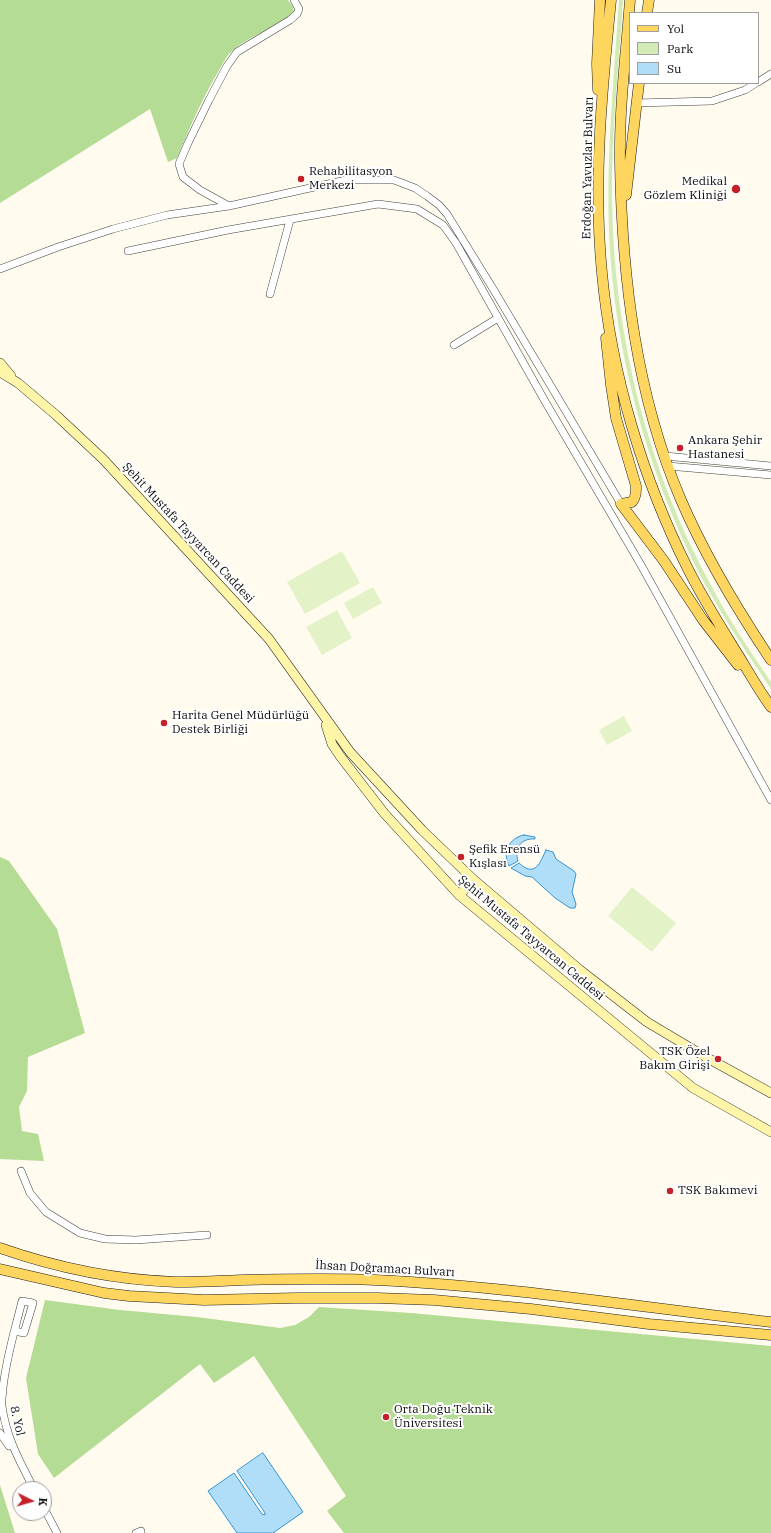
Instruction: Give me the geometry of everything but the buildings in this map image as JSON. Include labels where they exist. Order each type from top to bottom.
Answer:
[{"type":"main road","points":[[600,0],[597,64],[600,134]]},
{"type":"main road","name":"Erdoğan Yavuzlar Bulvarı","points":[[611,0],[600,134],[599,223],[602,274],[620,379],[630,419],[657,500],[682,557],[697,587],[770,706]]},
{"type":"main road","points":[[629,12],[630,0]]},
{"type":"main road","points":[[648,12],[649,0]]},
{"type":"main road","points":[[629,14],[620,136],[622,214],[630,305],[640,363],[650,408],[668,466],[681,501],[698,537],[728,593],[771,660]]},
{"type":"main road","points":[[622,214],[628,183],[639,84]]},
{"type":"main road","points":[[602,274],[611,385],[619,429],[636,486],[636,493],[632,502],[621,504],[664,561],[702,620],[770,706]]},
{"type":"main road","name":"Şehit Mustafa Tayyarcan Caddesi","points":[[0,363],[18,383],[56,415],[103,459],[269,639],[350,752],[422,830],[474,880],[580,970],[647,1022],[723,1067],[771,1093]]},
{"type":"main road","name":"Şehit Mustafa Tayyarcan Caddesi","points":[[0,372],[18,383]]},
{"type":"main road","name":"Şehit Mustafa Tayyarcan Caddesi","points":[[323,716],[332,744],[340,756],[384,813],[459,895],[693,1088],[771,1132]]},
{"type":"main road","points":[[459,895],[474,880]]},
{"type":"main road","name":"İhsan Doğramacı Bulvarı","points":[[0,1248],[59,1267],[146,1280],[176,1282],[309,1279],[439,1284],[514,1290],[742,1319],[771,1321]]},
{"type":"main road","points":[[0,1269],[96,1292],[129,1296],[204,1300],[311,1298],[434,1300],[531,1309],[649,1324],[771,1336]]},
{"type":"street","points":[[229,206],[200,190],[183,176],[179,164],[227,66],[237,52],[290,20],[297,14],[299,9],[294,0]]},
{"type":"street","points":[[759,81],[771,74]]},
{"type":"street","points":[[636,103],[712,101],[745,90],[754,84]]},
{"type":"street","points":[[0,269],[58,247],[113,229],[167,215],[229,206],[346,180],[394,180],[415,188],[427,196],[438,205],[451,221],[621,504]]},
{"type":"street","points":[[128,251],[228,230],[378,204],[417,210],[443,225],[456,243],[641,565],[771,800]]},
{"type":"street","points":[[270,294],[290,220]]},
{"type":"street","points":[[454,345],[498,318]]},
{"type":"street","points":[[665,456],[771,466]]},
{"type":"street","points":[[668,466],[771,475]]},
{"type":"street","points":[[21,1171],[30,1193],[46,1212],[80,1233],[105,1239],[136,1240],[207,1235]]},
{"type":"street","name":"8. Yol","points":[[15,1331],[24,1333],[32,1303],[22,1301],[5,1371],[2,1405],[7,1432],[15,1454],[30,1481]]},
{"type":"street","points":[[0,1433],[15,1454]]},
{"type":"street","points":[[51,1521],[57,1533]]},
{"type":"green space","points":[[0,0],[288,0],[293,7],[294,12],[280,23],[245,41],[228,55],[201,103],[177,158],[168,162],[150,109],[0,203]]},
{"type":"green space","points":[[619,0],[623,0],[614,126],[612,201],[614,252],[619,302],[627,351],[638,400],[652,449],[669,496],[689,542],[712,587],[771,682],[771,689],[716,604],[681,535],[649,451],[636,408],[626,365],[612,277],[608,204],[611,116]]},
{"type":"green space","points":[[342,551],[360,583],[305,614],[287,582]]},
{"type":"green space","points":[[373,587],[382,603],[353,619],[344,603]]},
{"type":"green space","points":[[337,610],[352,638],[322,655],[306,627]]},
{"type":"green space","points":[[624,716],[632,731],[607,745],[599,730]]},
{"type":"green space","points":[[0,857],[9,861],[57,929],[85,1033],[28,1057],[27,1091],[19,1107],[22,1131],[38,1134],[44,1161],[0,1159]]},
{"type":"green space","points":[[632,887],[676,923],[652,952],[608,916]]},
{"type":"green space","name":"Orta Doğu Teknik Üniversitesi","points":[[45,1300],[280,1328],[295,1325],[309,1317],[319,1307],[411,1313],[771,1346],[771,1533],[344,1533],[327,1511],[346,1496],[254,1356],[214,1383],[200,1364],[54,1478],[38,1454],[26,1378]]},
{"type":"green space","points":[[0,1485],[15,1533],[0,1533]]},
{"type":"water","points":[[524,835],[535,837],[535,839],[522,842],[517,852],[518,861],[509,866],[506,856],[508,846],[514,839]]},
{"type":"water","points":[[546,850],[553,852],[556,859],[576,874],[572,892],[576,904],[575,908],[570,908],[555,898],[532,877],[525,876],[511,868],[519,863],[529,869],[533,869],[542,860]]},
{"type":"water","points":[[263,1453],[303,1512],[273,1533],[237,1533],[208,1491],[234,1473],[262,1514],[265,1515],[237,1471]]},
{"type":"place","name":"Rehabilitasyon Merkezi","points":[[301,179]]},
{"type":"place","name":"Medikal Gözlem Kliniği","points":[[736,189]]},
{"type":"place","name":"Ankara Şehir Hastanesi","points":[[680,448]]},
{"type":"place","name":"Harita Genel Müdürlüğü Destek Birliği","points":[[164,723]]},
{"type":"place","name":"Şefik Erensü Kışlası","points":[[461,857]]},
{"type":"place","name":"TSK Özel Bakım Girişi","points":[[718,1059]]},
{"type":"place","name":"TSK Bakımevi","points":[[670,1191]]},
{"type":"place","name":"Orta Doğu Teknik Üniversitesi","points":[[386,1417]]}]
